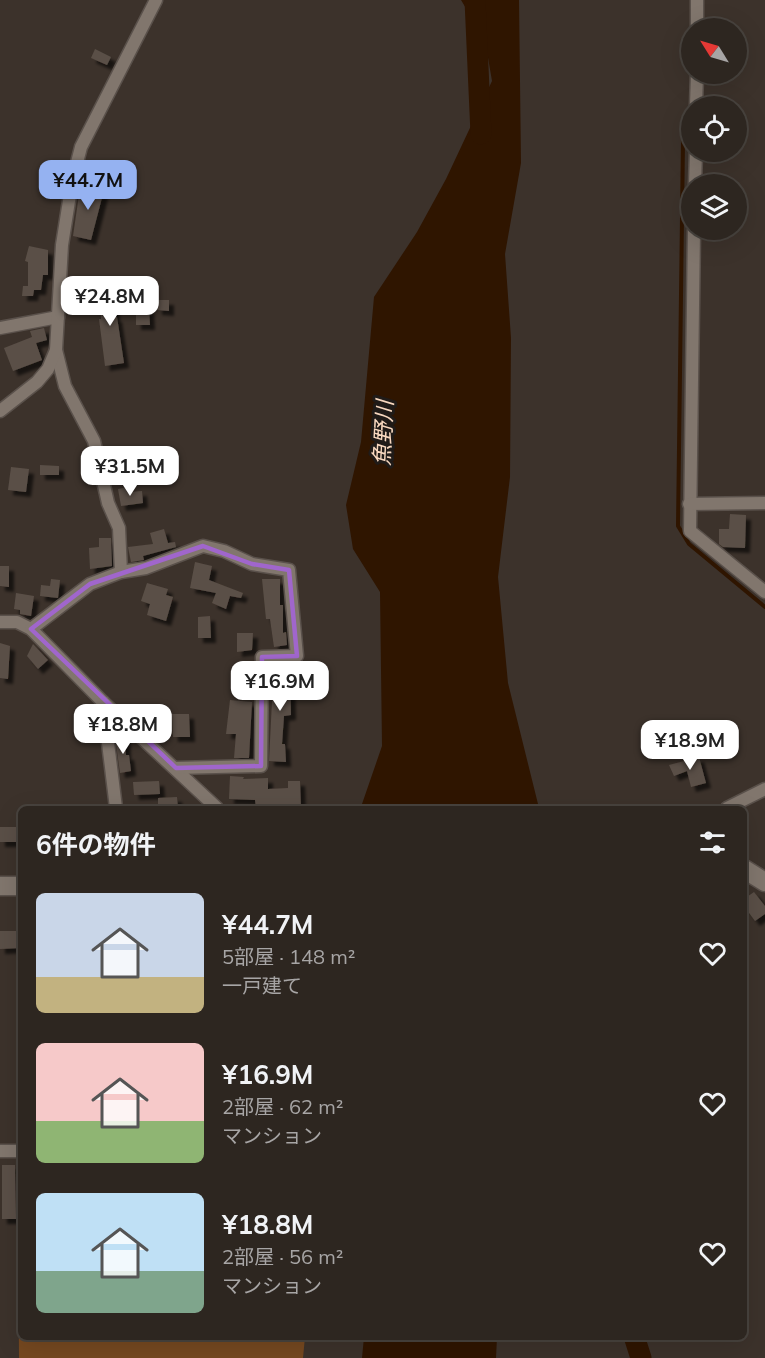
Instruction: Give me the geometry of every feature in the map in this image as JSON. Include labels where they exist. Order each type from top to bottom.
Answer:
[{"type":"main road","points":[[747,871],[765,882]]},
{"type":"main road","points":[[0,886],[18,886]]},
{"type":"street","points":[[121,572],[119,528],[108,503],[94,441],[65,386],[56,350],[62,245],[72,182],[81,147],[156,0]]},
{"type":"street","points":[[697,0],[697,18]]},
{"type":"street","points":[[694,240],[690,531],[765,592]]},
{"type":"street","points":[[0,328],[58,316]]},
{"type":"street","points":[[0,411],[37,382],[48,369],[56,350]]},
{"type":"street","points":[[689,504],[765,503]]},
{"type":"street","points":[[31,629],[90,584],[121,572],[146,568],[203,546],[224,551],[252,564],[289,570],[297,656],[262,657],[261,766],[176,768]]},
{"type":"street","points":[[0,622],[17,622],[31,629],[103,702],[215,806]]},
{"type":"street","points":[[103,702],[116,806]]},
{"type":"street","points":[[731,806],[765,789]]},
{"type":"street","points":[[0,1151],[18,1151]]},
{"type":"highlighted area","points":[[203,546],[252,564],[289,570],[297,656],[262,657],[261,766],[176,768],[31,629],[90,584]]},
{"type":"shaded area","points":[[19,1340],[305,1340],[303,1358],[19,1358]]},
{"type":"water","points":[[461,0],[519,0],[521,163],[505,254],[511,338],[510,477],[498,577],[508,683],[539,806],[362,806],[382,746],[380,592],[353,549],[346,505],[361,442],[374,297],[417,232],[446,179],[492,81],[485,40]]},
{"type":"water","points":[[364,1340],[497,1340],[496,1358],[362,1358]]},
{"type":"building","points":[[95,49],[111,57],[107,65],[91,58]]},
{"type":"building","points":[[88,180],[104,190],[91,240],[73,236],[80,188],[86,190]]},
{"type":"building","points":[[29,246],[48,250],[48,275],[43,275],[41,290],[34,290],[33,296],[22,296],[23,286],[28,286],[28,262],[25,261]]},
{"type":"building","points":[[113,283],[115,317],[117,317],[124,363],[105,366],[99,319],[101,319],[99,284]]},
{"type":"building","points":[[157,300],[169,300],[169,311],[157,310]]},
{"type":"building","points":[[149,309],[150,325],[136,325],[136,310]]},
{"type":"building","points":[[44,328],[47,340],[36,343],[42,360],[13,371],[4,348],[32,337],[30,331]]},
{"type":"building","points":[[40,465],[59,466],[59,475],[40,475]]},
{"type":"building","points":[[11,467],[29,469],[26,492],[8,490]]},
{"type":"building","points":[[128,487],[129,492],[142,491],[143,503],[121,506],[118,489]]},
{"type":"building","points":[[730,514],[746,515],[745,548],[723,547],[719,544],[719,529],[729,529]]},
{"type":"building","points":[[164,529],[168,543],[175,542],[176,547],[143,556],[144,560],[131,562],[128,547],[153,544],[150,533]]},
{"type":"building","points":[[99,538],[111,538],[112,566],[90,569],[89,548],[99,547]]},
{"type":"building","points":[[195,562],[212,566],[209,580],[243,593],[241,598],[230,596],[226,609],[212,603],[216,593],[190,588]]},
{"type":"building","points":[[0,566],[9,566],[9,587],[0,586]]},
{"type":"building","points":[[51,579],[60,580],[58,598],[40,596],[41,585],[50,586]]},
{"type":"building","points":[[262,579],[280,579],[280,605],[283,605],[283,633],[286,632],[287,645],[274,647],[270,619],[266,619]]},
{"type":"building","points":[[147,583],[168,589],[166,595],[173,597],[166,621],[147,615],[150,604],[141,601]]},
{"type":"building","points":[[16,593],[34,596],[31,616],[20,614],[20,610],[14,609]]},
{"type":"building","points":[[210,616],[211,638],[198,638],[198,617]]},
{"type":"building","points":[[237,633],[253,633],[252,650],[237,652]]},
{"type":"building","points":[[0,643],[10,646],[8,679],[0,678]]},
{"type":"building","points":[[33,644],[48,660],[38,669],[27,656]]},
{"type":"building","points":[[290,664],[291,715],[284,716],[282,744],[285,744],[286,762],[269,761],[273,681],[276,681],[276,665]]},
{"type":"building","points":[[230,700],[252,702],[249,758],[234,758],[236,734],[226,734]]},
{"type":"building","points":[[172,714],[189,714],[190,737],[173,737]]},
{"type":"building","points":[[115,736],[125,736],[126,755],[129,755],[131,771],[120,773]]},
{"type":"building","points":[[699,757],[706,783],[691,787],[687,771],[674,776],[669,765]]},
{"type":"building","points":[[230,776],[244,777],[243,779],[268,778],[268,789],[288,788],[288,781],[300,781],[301,806],[256,806],[255,800],[229,799]]},
{"type":"building","points":[[159,781],[160,794],[134,795],[133,782]]},
{"type":"building","points":[[177,797],[178,806],[158,806],[158,798]]},
{"type":"building","points":[[0,827],[18,827],[18,842],[0,842]]},
{"type":"building","points":[[754,892],[765,906],[765,914],[755,921],[747,910],[747,897]]},
{"type":"building","points":[[0,931],[18,931],[18,948],[0,949]]},
{"type":"building","points":[[2,1165],[15,1165],[16,1219],[2,1219]]},
{"type":"waterway","name":"魚野川","points":[[475,0],[481,134]]},
{"type":"waterway","points":[[683,162],[678,526],[689,544],[765,607]]},
{"type":"waterway","points":[[635,1340],[641,1358]]}]
